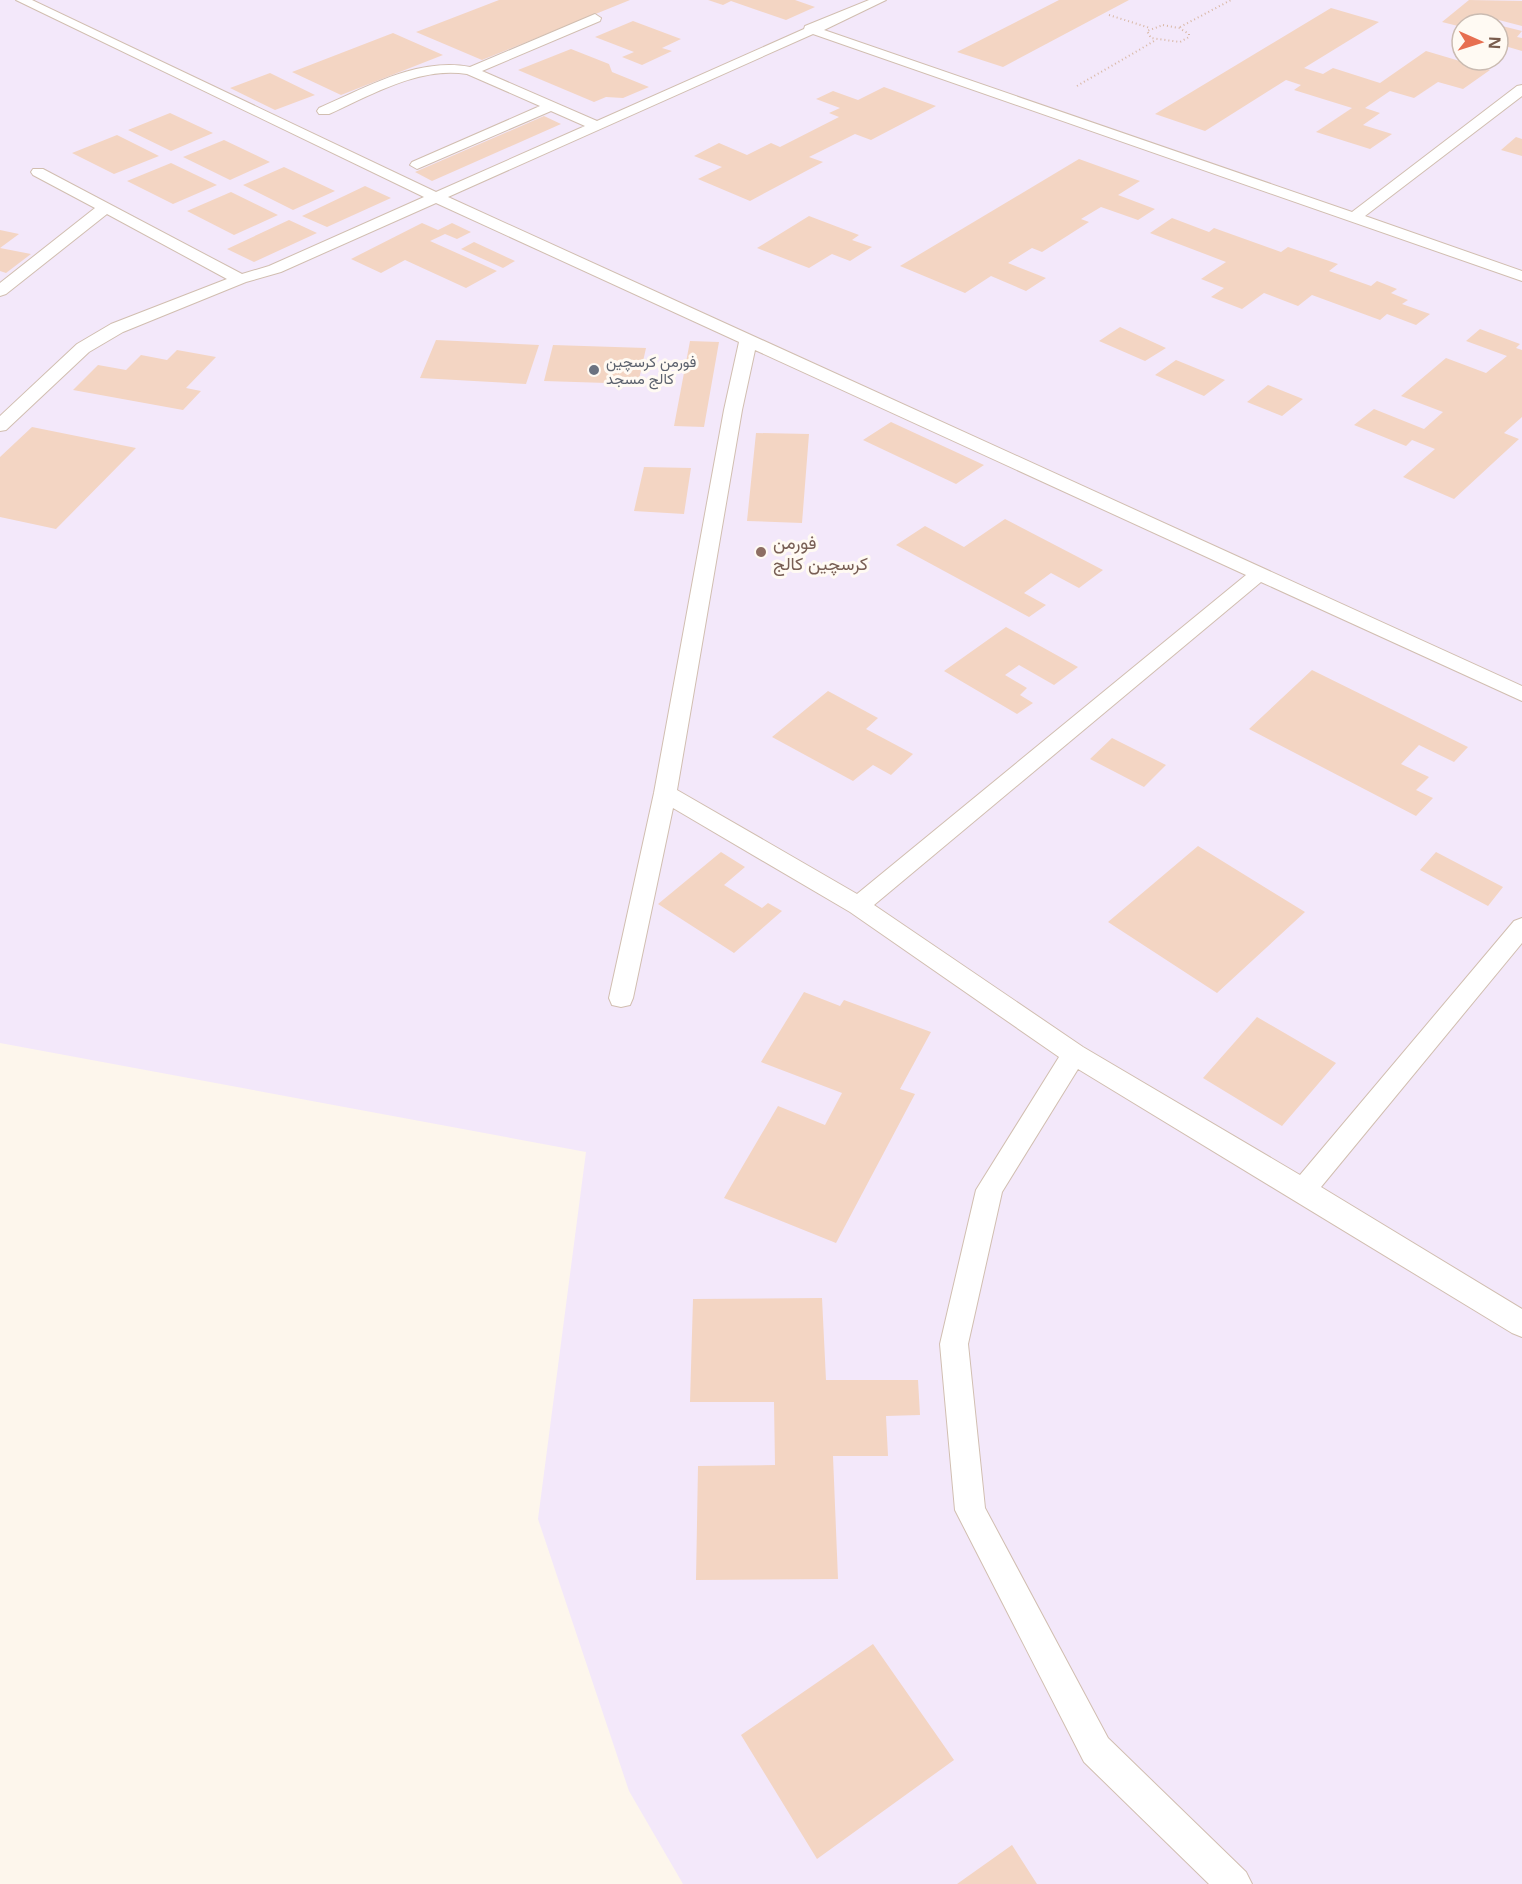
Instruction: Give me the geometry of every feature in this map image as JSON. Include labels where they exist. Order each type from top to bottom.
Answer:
[{"type":"lane","points":[[22,0],[435,197],[1522,694]]},
{"type":"lane","points":[[0,426],[83,348],[117,328],[240,279],[275,269],[810,29],[880,0]]},
{"type":"lane","points":[[471,71],[596,18]]},
{"type":"lane","points":[[810,29],[1522,276]]},
{"type":"lane","points":[[324,111],[424,71],[455,67],[471,71],[595,125]]},
{"type":"lane","points":[[1355,217],[1522,89]]},
{"type":"lane","points":[[417,165],[550,106]]},
{"type":"lane","points":[[38,172],[240,279]]},
{"type":"lane","points":[[0,291],[104,208]]},
{"type":"lane","points":[[621,998],[665,793],[733,410],[748,341]]},
{"type":"lane","points":[[858,906],[1258,575]]},
{"type":"lane","points":[[665,793],[858,906],[1074,1054],[1304,1190],[1522,1324]]},
{"type":"lane","points":[[1304,1190],[1522,927]]},
{"type":"lane","points":[[1074,1054],[989,1190],[981,1223],[954,1344],[970,1510],[1096,1750],[1234,1884]]},
{"type":"path","points":[[1179,28],[1230,0]]},
{"type":"path","points":[[1109,15],[1150,28],[1164,26],[1179,28],[1189,33],[1186,40],[1173,43],[1156,40],[1148,34],[1150,28]]},
{"type":"path","points":[[1036,109],[1156,40]]},
{"type":"shaded area","name":"فورمن کرسچین کالج","points":[[0,0],[1522,0],[1522,1884],[683,1884],[629,1791],[538,1519],[586,1152],[0,1043]]},
{"type":"building","points":[[499,0],[630,0],[482,60],[416,32]]},
{"type":"building","points":[[708,0],[795,0],[815,7],[786,20],[731,1],[723,5]]},
{"type":"building","points":[[1059,0],[1129,0],[1003,67],[957,52]]},
{"type":"building","points":[[1469,0],[1522,1],[1522,26],[1510,23],[1510,12],[1454,12]]},
{"type":"building","points":[[1331,8],[1379,22],[1304,68],[1323,74],[1333,68],[1380,83],[1426,51],[1450,58],[1450,72],[1487,72],[1463,89],[1438,82],[1414,98],[1390,91],[1365,108],[1380,113],[1363,125],[1392,134],[1370,149],[1316,132],[1352,108],[1294,90],[1301,85],[1286,80],[1205,131],[1155,114]]},
{"type":"building","points":[[1450,15],[1450,24],[1442,22]]},
{"type":"building","points":[[633,21],[681,39],[662,48],[672,51],[642,65],[622,57],[634,52],[595,37]]},
{"type":"building","points":[[1510,28],[1522,31],[1517,37],[1522,38],[1522,51],[1510,48]]},
{"type":"building","points":[[393,33],[443,55],[341,95],[292,72]]},
{"type":"building","points":[[571,49],[609,64],[612,72],[649,87],[623,98],[606,97],[594,102],[518,70]]},
{"type":"building","points":[[270,73],[315,95],[275,110],[230,88]]},
{"type":"building","points":[[884,87],[936,106],[871,140],[855,134],[809,157],[823,162],[750,201],[698,179],[722,167],[694,156],[719,143],[747,155],[771,143],[780,147],[839,117],[829,113],[840,108],[816,99],[833,91],[858,100]]},
{"type":"building","points":[[170,113],[213,133],[171,151],[128,130]]},
{"type":"building","points":[[544,116],[561,124],[432,181],[415,172]]},
{"type":"building","points":[[117,135],[159,156],[114,174],[72,153]]},
{"type":"building","points":[[1516,137],[1522,139],[1522,156],[1501,150]]},
{"type":"building","points":[[224,140],[270,162],[230,180],[183,157]]},
{"type":"building","points":[[1079,159],[1140,181],[1118,195],[1155,209],[1138,220],[1101,207],[1081,219],[1089,222],[1042,252],[1032,248],[1008,263],[1046,278],[1026,291],[991,276],[965,293],[900,266]]},
{"type":"building","points":[[171,163],[217,185],[173,204],[127,181]]},
{"type":"building","points":[[284,167],[335,191],[293,210],[243,185]]},
{"type":"building","points":[[365,186],[391,198],[327,227],[302,216]]},
{"type":"building","points":[[231,192],[278,215],[234,235],[187,211]]},
{"type":"building","points":[[809,216],[859,235],[852,240],[872,247],[850,261],[832,254],[809,268],[757,248]]},
{"type":"building","points":[[1172,218],[1209,232],[1214,228],[1281,252],[1288,247],[1338,264],[1329,271],[1371,286],[1377,281],[1397,289],[1391,293],[1408,300],[1402,304],[1430,314],[1416,325],[1387,314],[1380,320],[1312,295],[1298,306],[1264,293],[1242,309],[1211,297],[1224,288],[1201,279],[1226,262],[1150,233]]},
{"type":"building","points":[[289,220],[317,233],[254,262],[227,249]]},
{"type":"building","points":[[422,223],[438,230],[452,223],[471,232],[457,239],[445,234],[430,241],[497,271],[466,288],[405,260],[381,273],[351,259]]},
{"type":"building","points":[[0,230],[19,234],[0,248]]},
{"type":"building","points":[[474,242],[515,261],[503,268],[461,249]]},
{"type":"building","points":[[0,248],[31,254],[6,273],[0,271]]},
{"type":"building","points":[[1120,327],[1166,348],[1145,361],[1099,341]]},
{"type":"building","points":[[1480,329],[1520,344],[1516,348],[1522,350],[1522,417],[1504,433],[1519,439],[1454,499],[1403,477],[1435,449],[1412,440],[1406,446],[1354,425],[1374,409],[1424,429],[1443,412],[1401,396],[1446,358],[1486,373],[1507,356],[1466,341]]},
{"type":"building","points":[[436,340],[539,345],[526,384],[420,378]]},
{"type":"building","points":[[690,341],[719,342],[704,427],[674,426]]},
{"type":"building","name":"فورمن کرسچین کالج مسجد","points":[[553,345],[646,348],[638,384],[544,381]]},
{"type":"building","points":[[177,350],[216,357],[186,388],[201,391],[183,410],[73,390],[98,365],[126,370],[141,355],[167,360]]},
{"type":"building","points":[[1176,360],[1225,380],[1204,396],[1155,375]]},
{"type":"building","points":[[1268,385],[1303,399],[1282,416],[1247,402]]},
{"type":"building","points":[[891,422],[984,465],[956,484],[863,440]]},
{"type":"building","points":[[32,427],[136,448],[56,529],[0,517],[0,457]]},
{"type":"building","points":[[756,433],[809,434],[802,523],[747,521]]},
{"type":"building","points":[[644,467],[691,468],[684,514],[634,511]]},
{"type":"building","points":[[1005,519],[1103,570],[1079,588],[1051,573],[1024,593],[1046,605],[1029,617],[896,545],[925,526],[964,547]]},
{"type":"building","points":[[1006,627],[1078,667],[1054,685],[1019,665],[1005,675],[1027,688],[1020,695],[1033,703],[1017,714],[944,671]]},
{"type":"building","points":[[1312,670],[1468,747],[1454,762],[1419,745],[1401,764],[1429,777],[1416,790],[1433,798],[1416,816],[1249,729]]},
{"type":"building","points":[[828,691],[878,718],[866,729],[913,754],[891,775],[873,765],[853,781],[772,737]]},
{"type":"building","points":[[1112,738],[1166,765],[1144,787],[1090,759]]},
{"type":"building","points":[[1198,846],[1305,912],[1217,993],[1108,922]]},
{"type":"building","points":[[721,852],[745,867],[724,885],[762,908],[768,903],[782,911],[734,953],[658,904]]},
{"type":"building","points":[[1436,852],[1503,887],[1488,906],[1420,870]]},
{"type":"building","points":[[804,992],[840,1006],[844,1000],[931,1032],[900,1089],[915,1094],[836,1243],[724,1198],[778,1106],[825,1125],[842,1093],[761,1062]]},
{"type":"building","points":[[1257,1017],[1336,1063],[1282,1126],[1203,1078]]},
{"type":"building","points":[[822,1298],[826,1380],[918,1380],[920,1415],[886,1416],[888,1456],[833,1456],[838,1579],[696,1580],[698,1466],[775,1465],[774,1402],[690,1402],[693,1299]]},
{"type":"building","points":[[873,1644],[954,1760],[817,1859],[741,1735]]},
{"type":"building","points":[[1012,1845],[1037,1884],[957,1884]]},
{"type":"place","name":"فورمن کرسچین کالج مسجد","points":[[594,370]]},
{"type":"place","name":"فورمن کرسچین کالج","points":[[761,552]]}]
